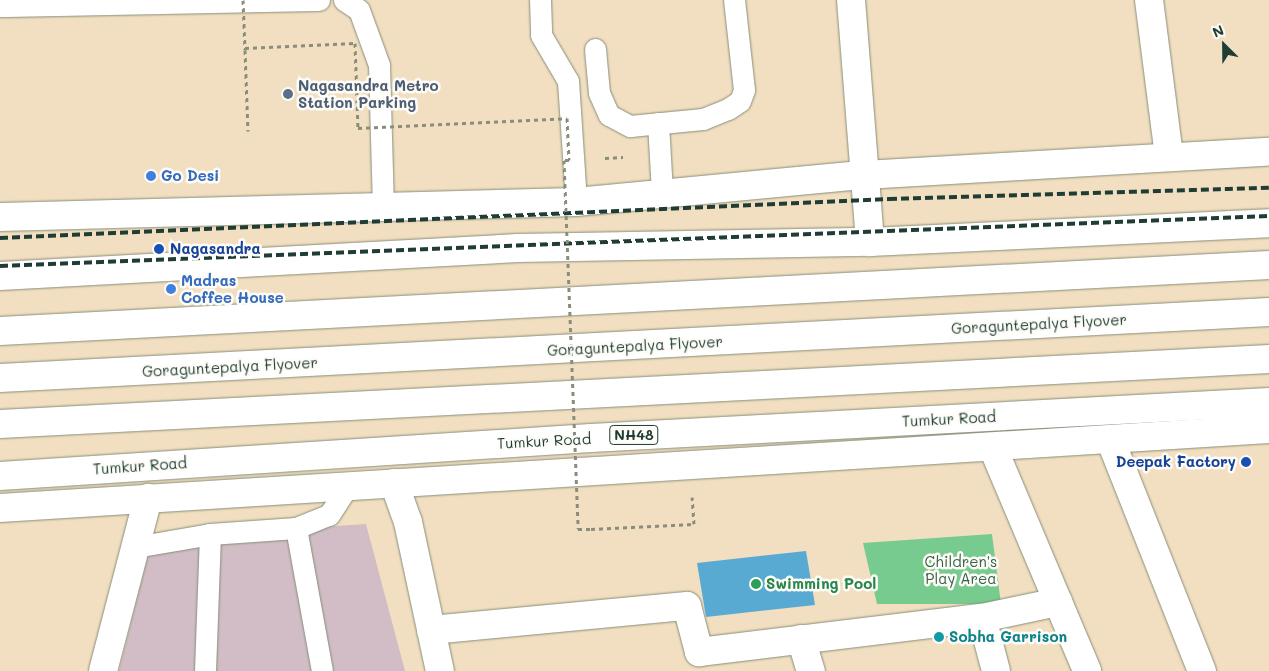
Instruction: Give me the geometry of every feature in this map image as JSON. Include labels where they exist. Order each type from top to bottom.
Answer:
[{"type":"main road","points":[[851,0],[870,242]]},
{"type":"main road","points":[[1149,0],[1169,156]]},
{"type":"main road","points":[[0,217],[576,202],[864,175],[1169,156],[1269,152]]},
{"type":"main road","points":[[0,276],[518,248],[870,242],[1269,223]]},
{"type":"main road","points":[[0,331],[1269,265]]},
{"type":"main road","name":"Goraguntepalya Flyover","points":[[0,378],[1269,312]]},
{"type":"main road","points":[[0,424],[1269,359]]},
{"type":"main road","name":"Tumkur Road","points":[[0,476],[592,438],[1269,402]]},
{"type":"main road","points":[[0,508],[993,448],[1269,429]]},
{"type":"main road","points":[[1110,439],[1202,671]]},
{"type":"main road","points":[[993,448],[1087,671]]},
{"type":"main road","points":[[394,483],[408,522],[440,671]]},
{"type":"main road","points":[[103,671],[148,498]]},
{"type":"main road","points":[[431,630],[687,606],[699,652],[982,618],[1058,602]]},
{"type":"main road","points":[[982,618],[996,671]]},
{"type":"main road","points":[[801,639],[811,671]]},
{"type":"lane","points":[[0,6],[318,0]]},
{"type":"lane","points":[[344,0],[359,10],[379,65],[383,208]]},
{"type":"lane","points":[[540,0],[541,34],[568,81],[576,202]]},
{"type":"lane","points":[[596,49],[599,93],[609,115],[630,126],[703,119],[740,101],[744,90],[734,0]]},
{"type":"lane","points":[[658,123],[662,193]]},
{"type":"lane","points":[[135,547],[210,534],[296,528],[329,515],[348,486]]},
{"type":"lane","points":[[296,528],[322,671]]},
{"type":"lane","points":[[205,671],[210,534]]},
{"type":"path","points":[[248,131],[245,49],[256,1]]},
{"type":"path","points":[[245,49],[355,43],[358,128],[567,118],[569,160]]},
{"type":"path","points":[[596,158],[660,156]]},
{"type":"path","points":[[578,159],[564,160],[578,529],[694,524],[691,466]]},
{"type":"shaded area","points":[[366,524],[405,671],[119,671],[152,538]]},
{"type":"green space","name":"Children's Play Area","points":[[992,534],[1001,604],[877,604],[863,543]]},
{"type":"water","name":"Swimming Pool","points":[[806,551],[815,605],[706,617],[697,563]]},
{"type":"railway","points":[[0,238],[889,199],[1269,188]]},
{"type":"railway","points":[[0,266],[1269,216]]},
{"type":"place","name":"Nagasandra Metro Station Parking","points":[[288,94]]},
{"type":"place","name":"Go Desi","points":[[151,176]]},
{"type":"place","name":"Nagasandra","points":[[159,249]]},
{"type":"place","name":"Madras Coffee House","points":[[171,289]]},
{"type":"place","name":"Deepak Factory","points":[[1246,462]]},
{"type":"place","name":"Swimming Pool","points":[[756,584]]},
{"type":"place","name":"Sobha Garrison","points":[[939,637]]}]
